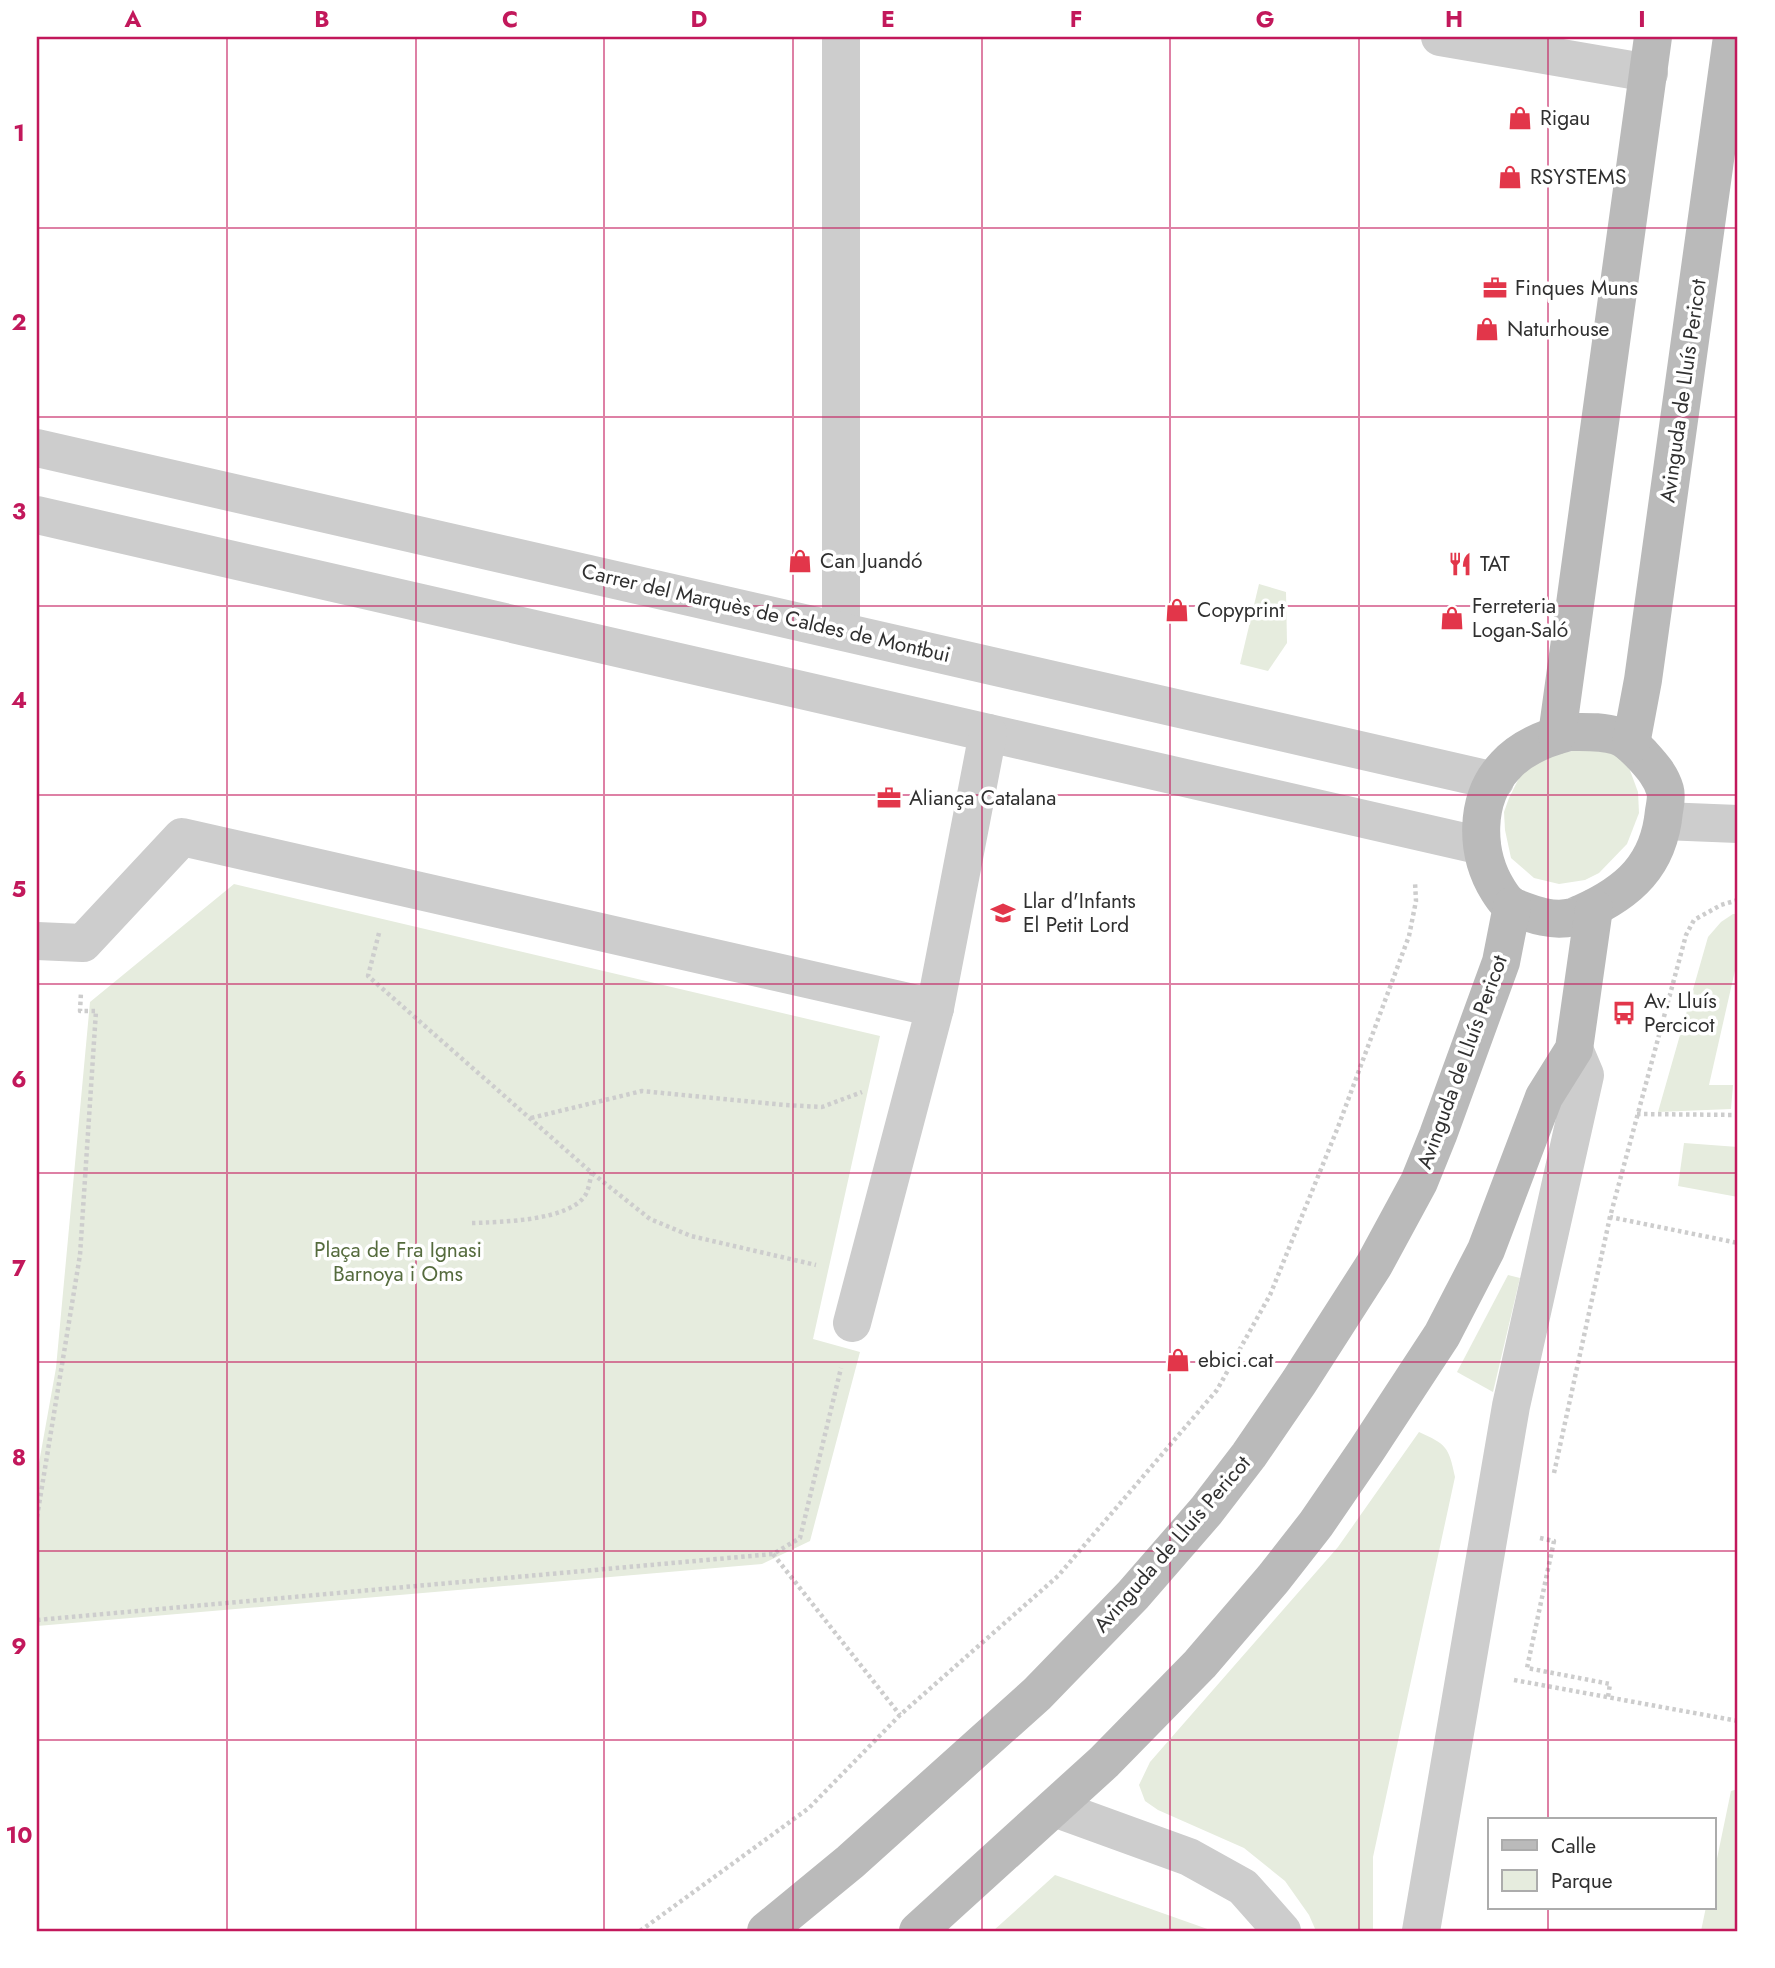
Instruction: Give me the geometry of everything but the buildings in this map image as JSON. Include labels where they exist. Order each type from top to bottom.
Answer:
[{"type":"street","points":[[841,37],[841,631]]},
{"type":"street","points":[[1440,37],[1651,55],[1557,735]]},
{"type":"street","name":"Avinguda de Lluís Pericot","points":[[1631,744],[1643,680],[1732,86],[1731,37]]},
{"type":"street","name":"Carrer del Marquès de Caldes de Montbui","points":[[37,448],[1495,781]]},
{"type":"street","points":[[37,515],[1482,846]]},
{"type":"street","points":[[1569,732],[1618,736],[1631,744],[1656,769],[1665,791],[1663,821],[1657,845],[1645,867],[1626,889],[1573,917],[1549,919],[1504,901],[1491,880],[1482,846],[1483,808],[1504,766],[1524,749],[1546,738],[1569,732]]},
{"type":"street","points":[[852,1323],[935,1008],[988,733]]},
{"type":"street","points":[[1663,821],[1738,824]]},
{"type":"street","points":[[37,941],[83,943],[182,837],[935,1008]]},
{"type":"street","name":"Avinguda de Lluís Pericot","points":[[766,1931],[850,1862],[1037,1694],[1133,1595],[1206,1511],[1249,1455],[1374,1265],[1419,1182],[1501,962],[1512,906]]},
{"type":"street","points":[[918,1931],[1104,1762],[1200,1664],[1316,1524],[1442,1335],[1486,1250],[1544,1097],[1574,1049],[1594,908]]},
{"type":"street","points":[[1421,1931],[1511,1406],[1586,1075],[1574,1049]]},
{"type":"street","points":[[1054,1808],[1189,1857],[1243,1887],[1282,1931]]},
{"type":"path","points":[[391,884],[368,976],[592,1173],[650,1219],[691,1236],[863,1277]]},
{"type":"path","points":[[1551,1484],[1610,1216],[1686,935],[1694,920],[1721,905],[1738,900]]},
{"type":"path","points":[[37,1517],[80,1255],[96,1011],[80,1011],[83,943]]},
{"type":"path","points":[[530,1118],[642,1091],[822,1107],[858,1094],[921,1062]]},
{"type":"path","points":[[1637,1114],[1738,1115]]},
{"type":"path","points":[[472,1223],[530,1220],[565,1210],[585,1196],[592,1173]]},
{"type":"path","points":[[1610,1216],[1738,1243]]},
{"type":"path","points":[[37,1620],[773,1553],[800,1538],[852,1323]]},
{"type":"path","points":[[1537,1550],[1540,1538],[1554,1541],[1527,1668],[1611,1684],[1608,1697]]},
{"type":"path","points":[[773,1553],[900,1715]]},
{"type":"path","points":[[1508,1679],[1738,1721]]},
{"type":"green space","points":[[1259,584],[1286,592],[1287,643],[1268,671],[1240,664]]},
{"type":"green space","points":[[1603,746],[1628,765],[1638,792],[1639,813],[1627,844],[1599,873],[1585,880],[1559,884],[1534,878],[1511,858],[1505,830],[1504,812],[1523,770],[1542,756]]},
{"type":"green space","name":"Plaça de Fra Ignasi Barnoya i Oms","points":[[234,884],[880,1036],[813,1339],[860,1352],[810,1541],[762,1564],[37,1626],[37,1474],[56,1368],[90,1002]]},
{"type":"green space","points":[[1733,914],[1738,914],[1738,966],[1709,1085],[1733,1085],[1731,1109],[1658,1112],[1708,937],[1721,922]]},
{"type":"green space","points":[[1684,1143],[1738,1147],[1738,1197],[1678,1186]]},
{"type":"green space","points":[[1508,1275],[1520,1278],[1493,1392],[1457,1372]]},
{"type":"green space","points":[[1419,1432],[1445,1448],[1455,1477],[1373,1857],[1373,1931],[1316,1931],[1309,1915],[1285,1881],[1244,1848],[1158,1810],[1145,1801],[1139,1785],[1150,1762],[1338,1547]]},
{"type":"green space","points":[[1738,1789],[1738,1931],[1701,1931],[1706,1909],[1716,1909],[1716,1863],[1731,1791]]},
{"type":"green space","points":[[1055,1875],[1213,1931],[993,1931]]},
{"type":"place","name":"Rigau","points":[[1520,118]]},
{"type":"place","name":"RSYSTEMS","points":[[1510,177]]},
{"type":"place","name":"Finques Muns","points":[[1495,288]]},
{"type":"place","name":"Naturhouse","points":[[1487,329]]},
{"type":"place","name":"Can Juandó","points":[[800,561]]},
{"type":"place","name":"TAT","points":[[1460,564]]},
{"type":"place","name":"Copyprint","points":[[1177,610]]},
{"type":"place","name":"Ferreteria Logan-Saló","points":[[1452,618]]},
{"type":"place","name":"Aliança Catalana","points":[[889,798]]},
{"type":"place","name":"Llar d'Infants El Petit Lord","points":[[1003,913]]},
{"type":"place","name":"Av. Lluís Percicot","points":[[1624,1013]]},
{"type":"place","name":"ebici.cat","points":[[1178,1360]]}]
